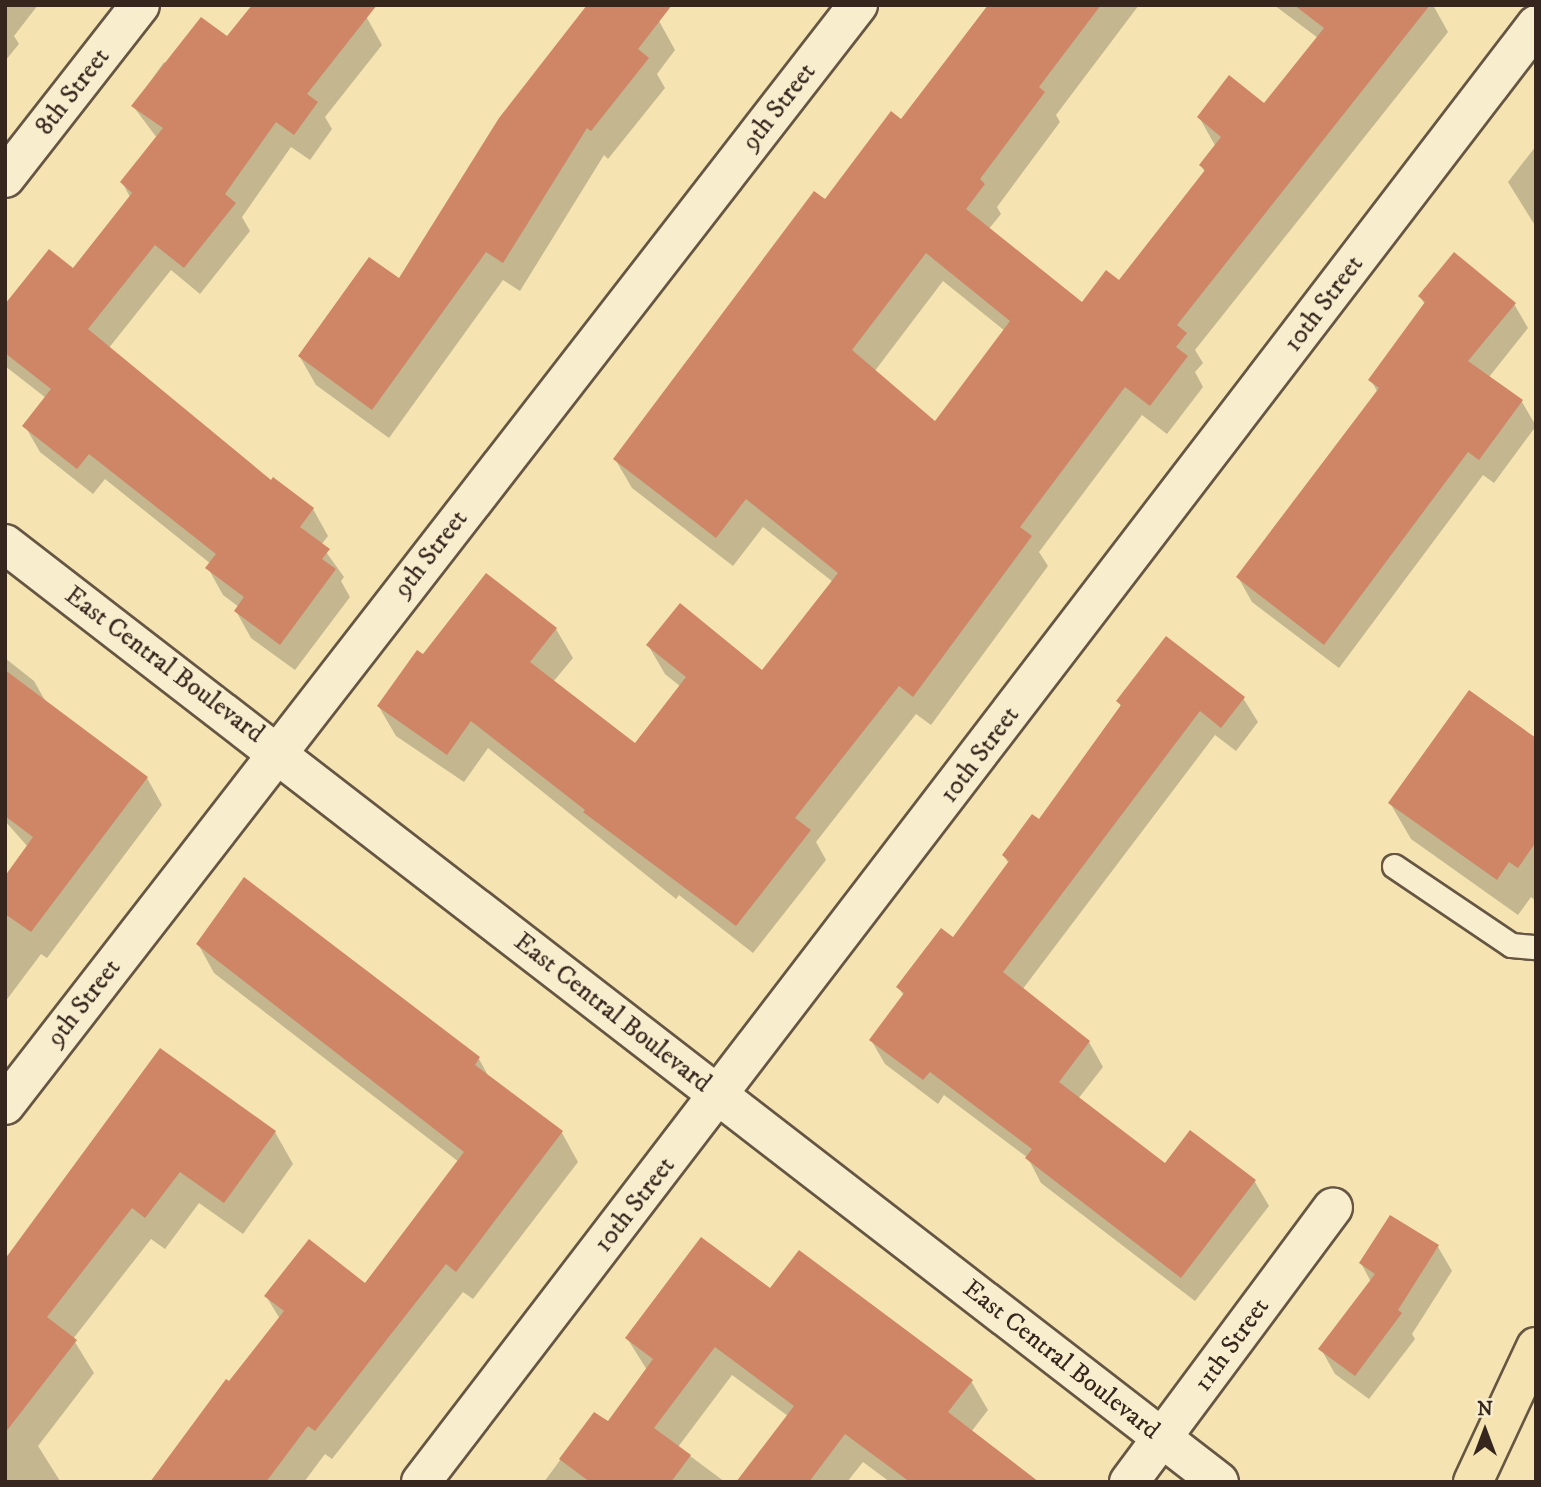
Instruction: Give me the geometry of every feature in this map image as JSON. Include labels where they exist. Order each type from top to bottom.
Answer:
[{"type":"main road","points":[[1473,1482],[1536,1347]]},
{"type":"street","name":"8th Street","points":[[5,178],[140,5]]},
{"type":"street","name":"9th Street","points":[[5,1105],[858,5]]},
{"type":"street","name":"10th Street","points":[[421,1482],[719,1097],[1536,25]]},
{"type":"street","name":"East Central Boulevard","points":[[5,544],[278,751],[719,1097],[1219,1482]]},
{"type":"street","name":"11th Street","points":[[1129,1482],[1333,1207]]},
{"type":"lane","points":[[1394,866],[1511,945],[1536,947]]},
{"type":"building","points":[[252,5],[377,5],[307,94],[318,102],[294,135],[276,122],[225,194],[236,203],[184,268],[155,245],[88,329],[271,480],[273,477],[314,508],[300,527],[330,549],[322,559],[336,569],[280,645],[234,611],[244,597],[205,568],[216,554],[89,454],[77,469],[22,426],[51,389],[5,353],[5,304],[49,249],[73,268],[132,193],[120,182],[163,128],[131,106],[201,17],[227,36]]},
{"type":"building","points":[[587,5],[672,5],[638,49],[649,58],[591,131],[587,128],[503,263],[486,252],[372,410],[298,356],[369,257],[399,278],[499,118]]},
{"type":"building","points":[[988,5],[1101,5],[1039,87],[1045,92],[980,179],[985,184],[966,209],[1082,302],[1106,270],[1119,280],[1205,170],[1199,165],[1221,137],[1197,117],[1229,75],[1264,103],[1324,28],[1294,5],[1430,5],[1177,325],[1187,333],[1176,347],[1188,356],[1150,406],[1125,387],[1020,527],[1032,536],[913,697],[899,686],[795,818],[811,830],[736,926],[583,812],[585,810],[471,721],[447,755],[377,706],[417,650],[423,654],[486,573],[557,628],[530,662],[635,743],[686,677],[646,645],[680,603],[762,670],[838,573],[746,499],[716,538],[613,459],[814,191],[825,199],[891,111],[901,119]],"holes":[[[926,253],[1010,321],[935,421],[852,350]]]},
{"type":"building","points":[[1454,252],[1516,303],[1468,361],[1523,400],[1479,460],[1468,452],[1324,645],[1236,577],[1379,388],[1368,380],[1425,302],[1418,296]]},
{"type":"building","points":[[1166,636],[1245,697],[1221,728],[1200,711],[1003,972],[1090,1041],[1059,1082],[1165,1163],[1190,1130],[1256,1180],[1181,1278],[1025,1158],[1032,1149],[930,1072],[923,1080],[869,1040],[904,993],[896,987],[941,928],[953,937],[1009,861],[1002,855],[1032,814],[1039,819],[1121,705],[1116,701]]},
{"type":"building","points":[[5,670],[148,777],[31,932],[5,914],[5,876],[33,837],[5,816]]},
{"type":"building","points":[[1469,690],[1536,738],[1536,842],[1518,868],[1509,862],[1497,880],[1388,803]]},
{"type":"building","points":[[244,877],[480,1057],[475,1065],[563,1131],[456,1272],[446,1264],[315,1431],[308,1426],[266,1482],[150,1482],[226,1379],[229,1381],[284,1311],[264,1296],[309,1239],[365,1283],[464,1152],[196,944]]},
{"type":"building","points":[[160,1048],[276,1131],[224,1203],[180,1172],[145,1218],[132,1208],[47,1317],[77,1340],[5,1433],[5,1259]]},
{"type":"building","points":[[1390,1215],[1439,1245],[1398,1310],[1402,1313],[1355,1376],[1318,1349],[1375,1274],[1359,1263]]},
{"type":"building","points":[[701,1237],[770,1288],[799,1250],[973,1380],[948,1412],[1039,1482],[910,1482],[845,1434],[809,1482],[736,1482],[794,1406],[715,1347],[654,1428],[691,1455],[671,1482],[590,1482],[559,1459],[594,1412],[608,1421],[653,1359],[625,1338]]}]
